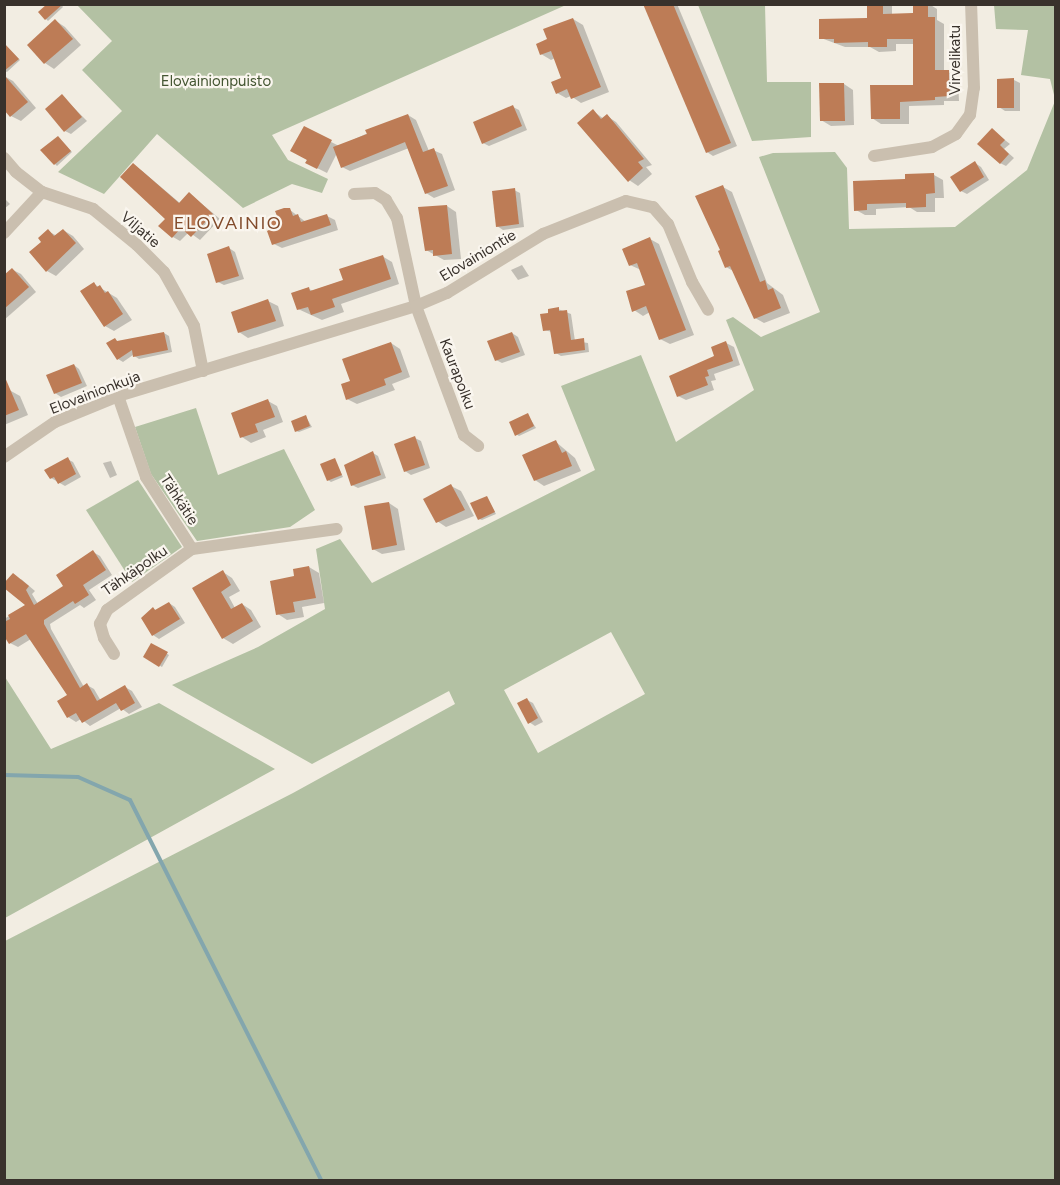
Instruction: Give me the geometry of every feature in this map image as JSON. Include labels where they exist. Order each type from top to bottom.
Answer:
[{"type":"street","name":"Virvelikatu","points":[[874,156],[932,147],[956,134],[970,114],[974,88],[971,4]]},
{"type":"street","name":"Viljatie","points":[[4,158],[16,172],[42,192],[93,209],[137,245],[164,272],[194,326],[203,371]]},
{"type":"street","points":[[4,233],[42,192]]},
{"type":"street","name":"Kaurapolku","points":[[354,194],[375,193],[386,200],[397,218],[416,306],[464,435],[478,446]]},
{"type":"street","name":"Elovainiontie","points":[[203,371],[416,306],[447,293],[543,234],[626,201],[653,207],[668,224],[692,282],[708,310]]},
{"type":"street","name":"Elovainionkuja","points":[[4,457],[55,422],[118,396],[203,371]]},
{"type":"street","name":"Tähkätie","points":[[118,396],[146,477],[192,549],[338,529]]},
{"type":"street","name":"Tähkäpolku","points":[[114,654],[104,638],[100,624],[107,610],[192,549]]},
{"type":"green space","name":"Elovainionpuisto","points":[[77,5],[566,5],[272,135],[288,160],[328,179],[322,193],[292,184],[243,208],[157,134],[104,194],[58,172],[122,111],[82,70],[112,41]]},
{"type":"green space","points":[[698,5],[765,5],[767,82],[811,82],[811,137],[752,141]]},
{"type":"green space","points":[[994,5],[1055,5],[1055,99],[1050,79],[1021,75],[1028,30],[996,29]]},
{"type":"green space","points":[[1055,101],[1055,1180],[5,1180],[5,941],[293,793],[455,704],[449,691],[312,764],[172,685],[258,647],[325,609],[316,549],[340,539],[372,583],[595,470],[561,386],[641,355],[676,442],[754,390],[726,320],[733,317],[761,337],[820,312],[759,157],[773,153],[835,152],[847,168],[849,229],[955,227],[1027,170]],"holes":[[[611,632],[645,694],[538,753],[504,690]]]},
{"type":"green space","points":[[196,408],[218,475],[284,449],[315,510],[290,527],[197,541],[151,474],[135,427]]},
{"type":"green space","points":[[138,480],[182,547],[132,582],[86,510]]},
{"type":"green space","points":[[5,677],[51,749],[159,703],[275,769],[5,918]]},
{"type":"building","points":[[47,4],[63,4],[45,20],[38,12]]},
{"type":"building","points":[[643,4],[673,4],[731,143],[706,153]]},
{"type":"building","points":[[867,4],[883,4],[883,14],[913,13],[913,4],[928,4],[928,17],[935,17],[935,70],[949,70],[950,96],[935,97],[935,100],[900,102],[900,119],[871,119],[870,85],[913,85],[913,39],[887,39],[887,47],[868,47],[868,42],[834,43],[834,39],[819,39],[819,19],[867,18]]},
{"type":"building","points":[[573,18],[601,87],[571,99],[567,89],[556,94],[551,82],[561,78],[551,51],[540,55],[536,44],[547,39],[543,29]]},
{"type":"building","points":[[55,19],[73,39],[44,64],[27,45]]},
{"type":"building","points":[[4,43],[19,59],[4,71]]},
{"type":"building","points":[[4,75],[28,102],[10,117],[4,110]]},
{"type":"building","points":[[1014,78],[1014,108],[997,108],[997,79]]},
{"type":"building","points":[[819,83],[844,83],[845,121],[820,121]]},
{"type":"building","points":[[62,94],[82,117],[64,132],[45,109]]},
{"type":"building","points":[[513,105],[522,126],[482,144],[473,122]]},
{"type":"building","points":[[593,109],[601,119],[607,114],[644,159],[638,162],[643,168],[628,182],[577,123]]},
{"type":"building","points":[[408,114],[423,152],[434,148],[448,186],[425,194],[405,142],[341,168],[333,147],[367,134],[365,130]]},
{"type":"building","points":[[304,126],[332,140],[317,169],[305,163],[307,160],[290,151]]},
{"type":"building","points":[[992,128],[1005,140],[1000,145],[1009,154],[1000,164],[977,144]]},
{"type":"building","points":[[58,136],[71,151],[54,165],[40,150]]},
{"type":"building","points":[[975,161],[984,177],[960,192],[950,177]]},
{"type":"building","points":[[133,163],[179,203],[189,192],[213,214],[191,237],[181,228],[172,238],[158,226],[165,219],[120,177]]},
{"type":"building","points":[[934,173],[935,193],[926,194],[926,207],[906,208],[906,203],[867,204],[867,210],[854,211],[853,181],[905,179],[905,174]]},
{"type":"building","points":[[723,185],[760,282],[765,280],[768,290],[773,288],[781,308],[754,319],[730,266],[725,268],[718,251],[720,250],[695,196]]},
{"type":"building","points":[[515,188],[519,224],[496,227],[492,191]]},
{"type":"building","points":[[447,205],[452,254],[433,256],[433,250],[425,251],[418,207]]},
{"type":"building","points":[[290,208],[293,216],[298,214],[301,222],[327,214],[331,225],[272,245],[267,231],[271,229],[267,219],[277,216],[275,211]]},
{"type":"building","points":[[48,229],[54,236],[63,229],[76,243],[46,272],[29,252],[41,242],[38,238]]},
{"type":"building","points":[[650,237],[686,330],[659,340],[646,306],[632,312],[626,291],[645,285],[637,263],[629,266],[622,249]]},
{"type":"building","points":[[229,246],[239,276],[216,283],[207,254]]},
{"type":"building","points":[[383,255],[391,279],[332,299],[335,307],[311,315],[308,307],[297,310],[291,293],[309,287],[310,291],[343,280],[339,269]]},
{"type":"building","points":[[12,268],[29,287],[4,309],[4,275]]},
{"type":"building","points":[[94,282],[97,287],[100,285],[105,293],[108,291],[123,314],[104,327],[80,291]]},
{"type":"building","points":[[268,299],[276,321],[238,333],[231,312]]},
{"type":"building","points":[[559,307],[559,311],[567,310],[571,340],[584,338],[585,350],[554,354],[550,330],[543,331],[540,314],[548,313],[548,309]]},
{"type":"building","points":[[164,332],[168,350],[133,357],[132,350],[117,360],[106,343],[115,338],[117,341]]},
{"type":"building","points":[[512,332],[520,352],[495,361],[487,341]]},
{"type":"building","points":[[726,341],[733,361],[707,370],[709,376],[705,377],[708,385],[677,397],[669,376],[714,356],[711,347]]},
{"type":"building","points":[[391,342],[402,372],[384,379],[386,385],[346,400],[341,384],[350,381],[342,359]]},
{"type":"building","points":[[74,364],[82,383],[54,394],[46,375]]},
{"type":"building","points":[[4,375],[19,410],[4,416]]},
{"type":"building","points":[[268,399],[275,417],[255,424],[258,432],[240,438],[231,413]]},
{"type":"building","points":[[528,413],[534,426],[515,436],[509,422]]},
{"type":"building","points":[[306,415],[310,426],[295,432],[291,421]]},
{"type":"building","points":[[415,436],[425,465],[404,472],[394,444]]},
{"type":"building","points":[[556,440],[562,453],[566,451],[572,466],[534,481],[522,455]]},
{"type":"building","points":[[373,451],[381,475],[351,486],[344,465]]},
{"type":"building","points":[[68,457],[76,474],[58,484],[54,477],[50,479],[44,470]]},
{"type":"building","points":[[335,458],[342,475],[327,481],[320,464]]},
{"type":"building","points":[[451,484],[465,510],[436,523],[423,499]]},
{"type":"building","points":[[487,496],[495,512],[478,520],[470,503]]},
{"type":"building","points":[[389,502],[397,545],[372,550],[364,506]]},
{"type":"building","points":[[93,550],[106,570],[83,585],[89,595],[75,604],[73,601],[44,620],[44,624],[80,688],[87,683],[97,701],[125,685],[135,703],[121,711],[116,703],[82,723],[76,713],[67,718],[57,701],[67,695],[26,634],[9,644],[4,636],[4,622],[10,619],[8,615],[25,605],[4,588],[4,583],[13,573],[29,586],[26,590],[34,605],[63,586],[56,575]]},
{"type":"building","points":[[309,566],[316,598],[293,602],[295,612],[276,615],[270,581],[294,576],[293,569]]},
{"type":"building","points":[[223,570],[231,585],[221,592],[231,609],[242,603],[253,621],[222,639],[192,588]]},
{"type":"building","points":[[169,602],[180,619],[152,636],[141,618],[153,607],[155,610]]},
{"type":"building","points":[[151,643],[168,652],[159,667],[143,657]]},
{"type":"building","points":[[527,698],[538,718],[528,724],[517,703]]},
{"type":"waterway","points":[[4,775],[78,777],[130,800],[321,1180]]},
{"type":"district","name":"ELOVAINIO","points":[[228,223]]}]
